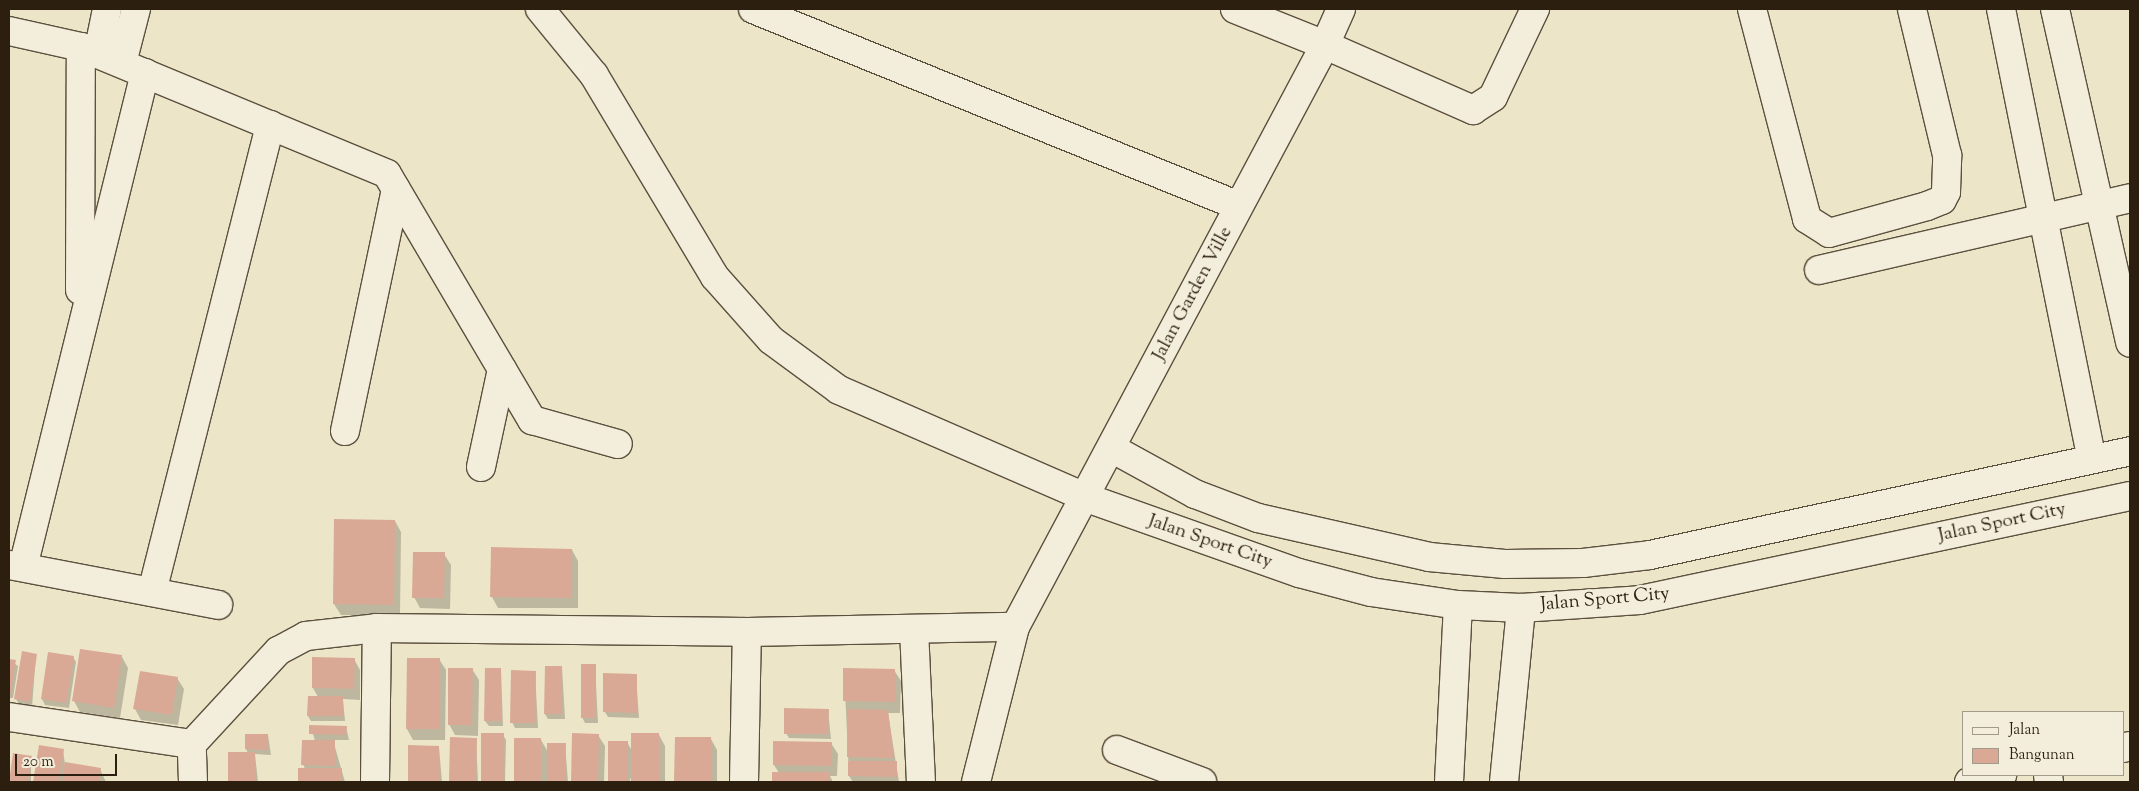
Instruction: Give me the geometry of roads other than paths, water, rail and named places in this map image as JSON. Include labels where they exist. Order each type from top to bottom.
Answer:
[{"type":"street","points":[[80,333],[111,59],[107,9]]},
{"type":"street","points":[[136,9],[111,59],[80,333],[16,566],[218,605]]},
{"type":"street","name":"Jalan Sport City","points":[[540,9],[594,75],[715,277],[771,340],[839,390],[1087,498],[1300,573],[1371,592],[1458,605],[1521,608],[1640,600],[2130,496]]},
{"type":"street","points":[[753,9],[1239,206]]},
{"type":"street","points":[[1235,9],[1324,45],[1473,110],[1493,98],[1535,9]]},
{"type":"street","name":"Jalan Garden Ville","points":[[976,782],[1015,627],[1113,449],[1341,9]]},
{"type":"street","points":[[1752,9],[1807,219],[1815,228],[1829,232],[1927,206],[1942,200],[1946,192],[1947,155],[1912,9]]},
{"type":"street","points":[[2001,9],[2045,215],[2092,459]]},
{"type":"street","points":[[2055,9],[2130,343]]},
{"type":"street","points":[[9,31],[111,59],[387,174],[532,420],[618,444]]},
{"type":"street","points":[[152,592],[270,125]]},
{"type":"street","points":[[345,431],[396,190]]},
{"type":"street","points":[[1819,270],[2045,215],[2130,198]]},
{"type":"street","points":[[481,467],[502,369]]},
{"type":"street","name":"Jalan Sport City","points":[[1113,449],[1195,494],[1258,518],[1410,554],[1505,564],[1583,563],[1650,555],[2130,451]]},
{"type":"street","points":[[1449,782],[1458,605]]},
{"type":"street","points":[[1504,782],[1521,608]]},
{"type":"street","points":[[193,782],[192,744],[290,643],[306,636],[377,628],[747,632],[1015,627]]},
{"type":"street","points":[[375,782],[377,628]]},
{"type":"street","points":[[914,629],[921,782]]},
{"type":"street","points":[[744,782],[747,632]]},
{"type":"street","points":[[9,717],[192,744]]},
{"type":"street","points":[[1117,750],[1144,772],[1202,782]]},
{"type":"street","points":[[1969,782],[1997,776]]}]
